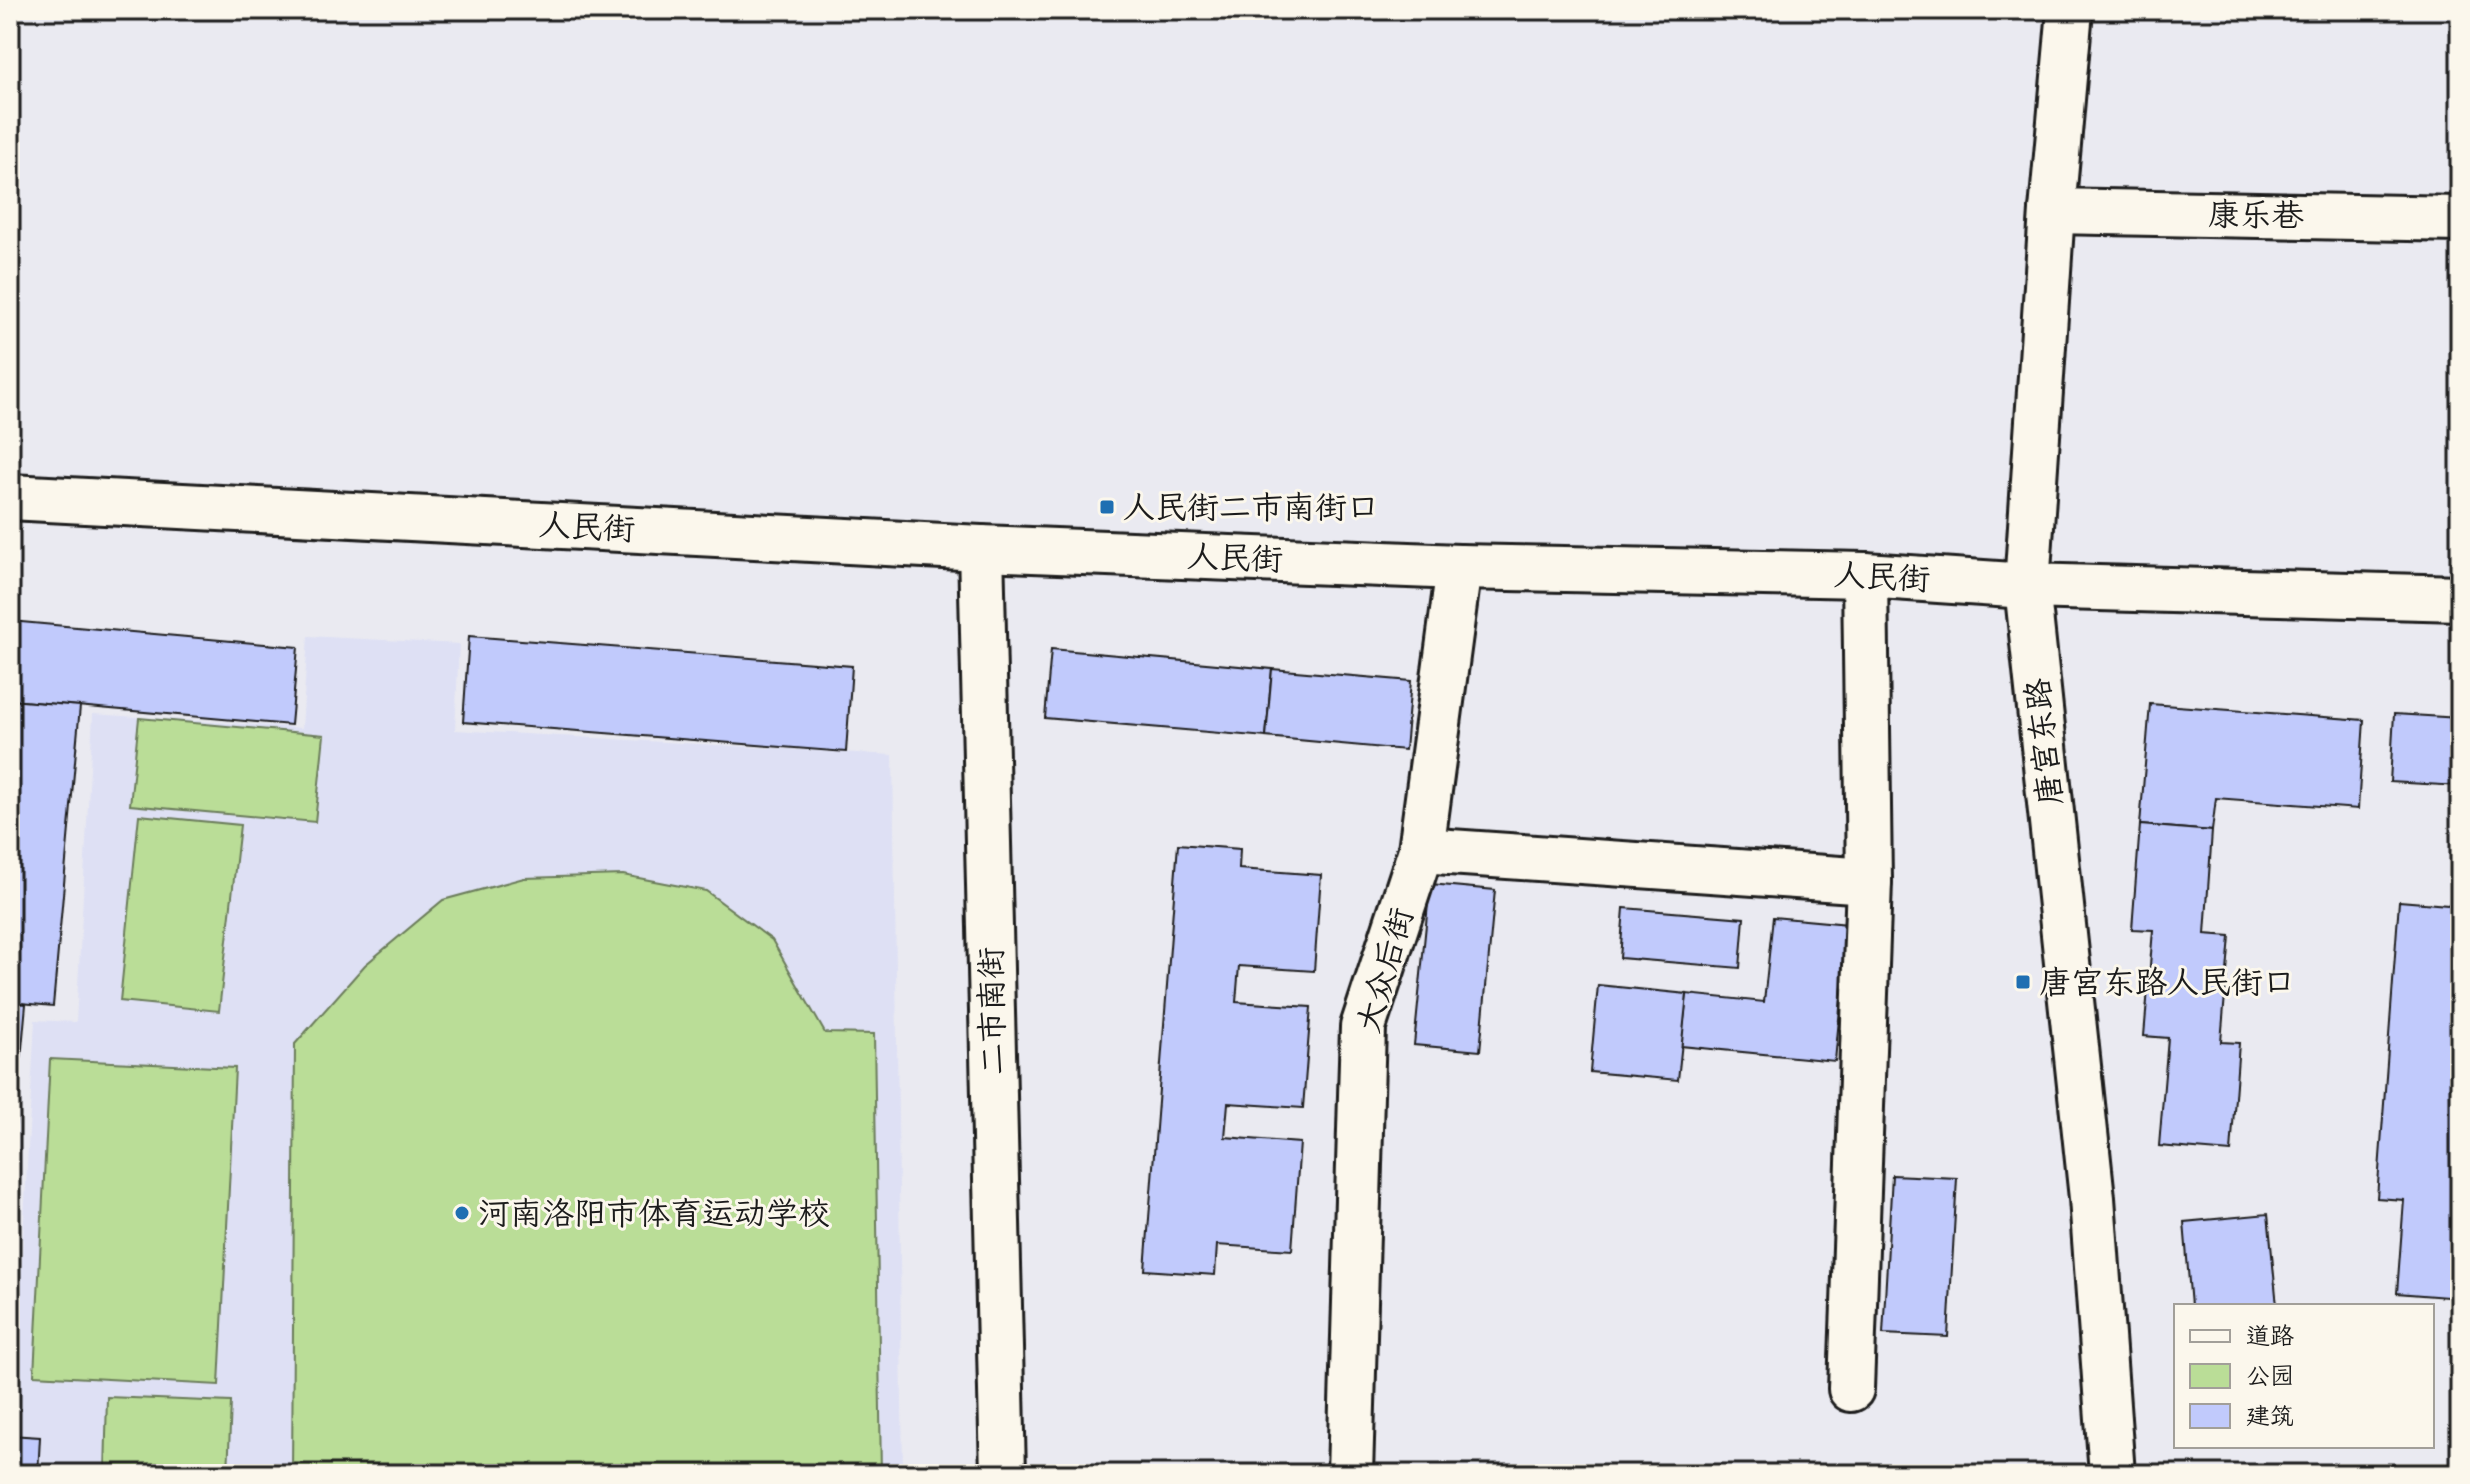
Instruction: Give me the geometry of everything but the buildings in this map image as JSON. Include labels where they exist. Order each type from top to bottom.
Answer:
[{"type":"street","name":"唐宫东路","points":[[2070,10],[2052,211],[2027,586],[2092,1198],[2112,1474]]},
{"type":"street","name":"康乐巷","points":[[2052,211],[2460,219]]},
{"type":"street","name":"人民街","points":[[10,497],[981,548],[1459,567],[1865,575],[2027,586],[2460,598]]},
{"type":"street","name":"二市南街","points":[[981,548],[1003,1474]]},
{"type":"street","name":"大众后街","points":[[1350,1474],[1363,1027],[1421,850],[1459,567]]},
{"type":"street","points":[[1851,1389],[1869,881],[1865,575]]},
{"type":"street","points":[[1421,850],[1869,881]]},
{"type":"shaded area","name":"河南洛阳市体育运动学校","points":[[308,636],[459,644],[455,730],[893,755],[903,1474],[10,1474],[10,1403],[14,1402],[35,1020],[76,1022],[93,714],[302,728]]},
{"type":"green space","points":[[139,718],[324,735],[315,822],[130,805]]},
{"type":"green space","points":[[139,815],[240,825],[219,1011],[120,1001]]},
{"type":"green space","points":[[623,875],[706,891],[772,940],[825,1033],[874,1034],[881,1474],[292,1474],[295,1044],[365,965],[443,900],[524,878]]},
{"type":"green space","points":[[50,1059],[235,1068],[219,1385],[34,1375]]},
{"type":"green space","points":[[107,1397],[231,1402],[228,1474],[105,1474]]},
{"type":"place","name":"人民街二市南街口","points":[[1107,507]]},
{"type":"place","name":"唐宫东路人民街口","points":[[2023,982]]},
{"type":"place","name":"河南洛阳市体育运动学校","points":[[462,1213]]}]
